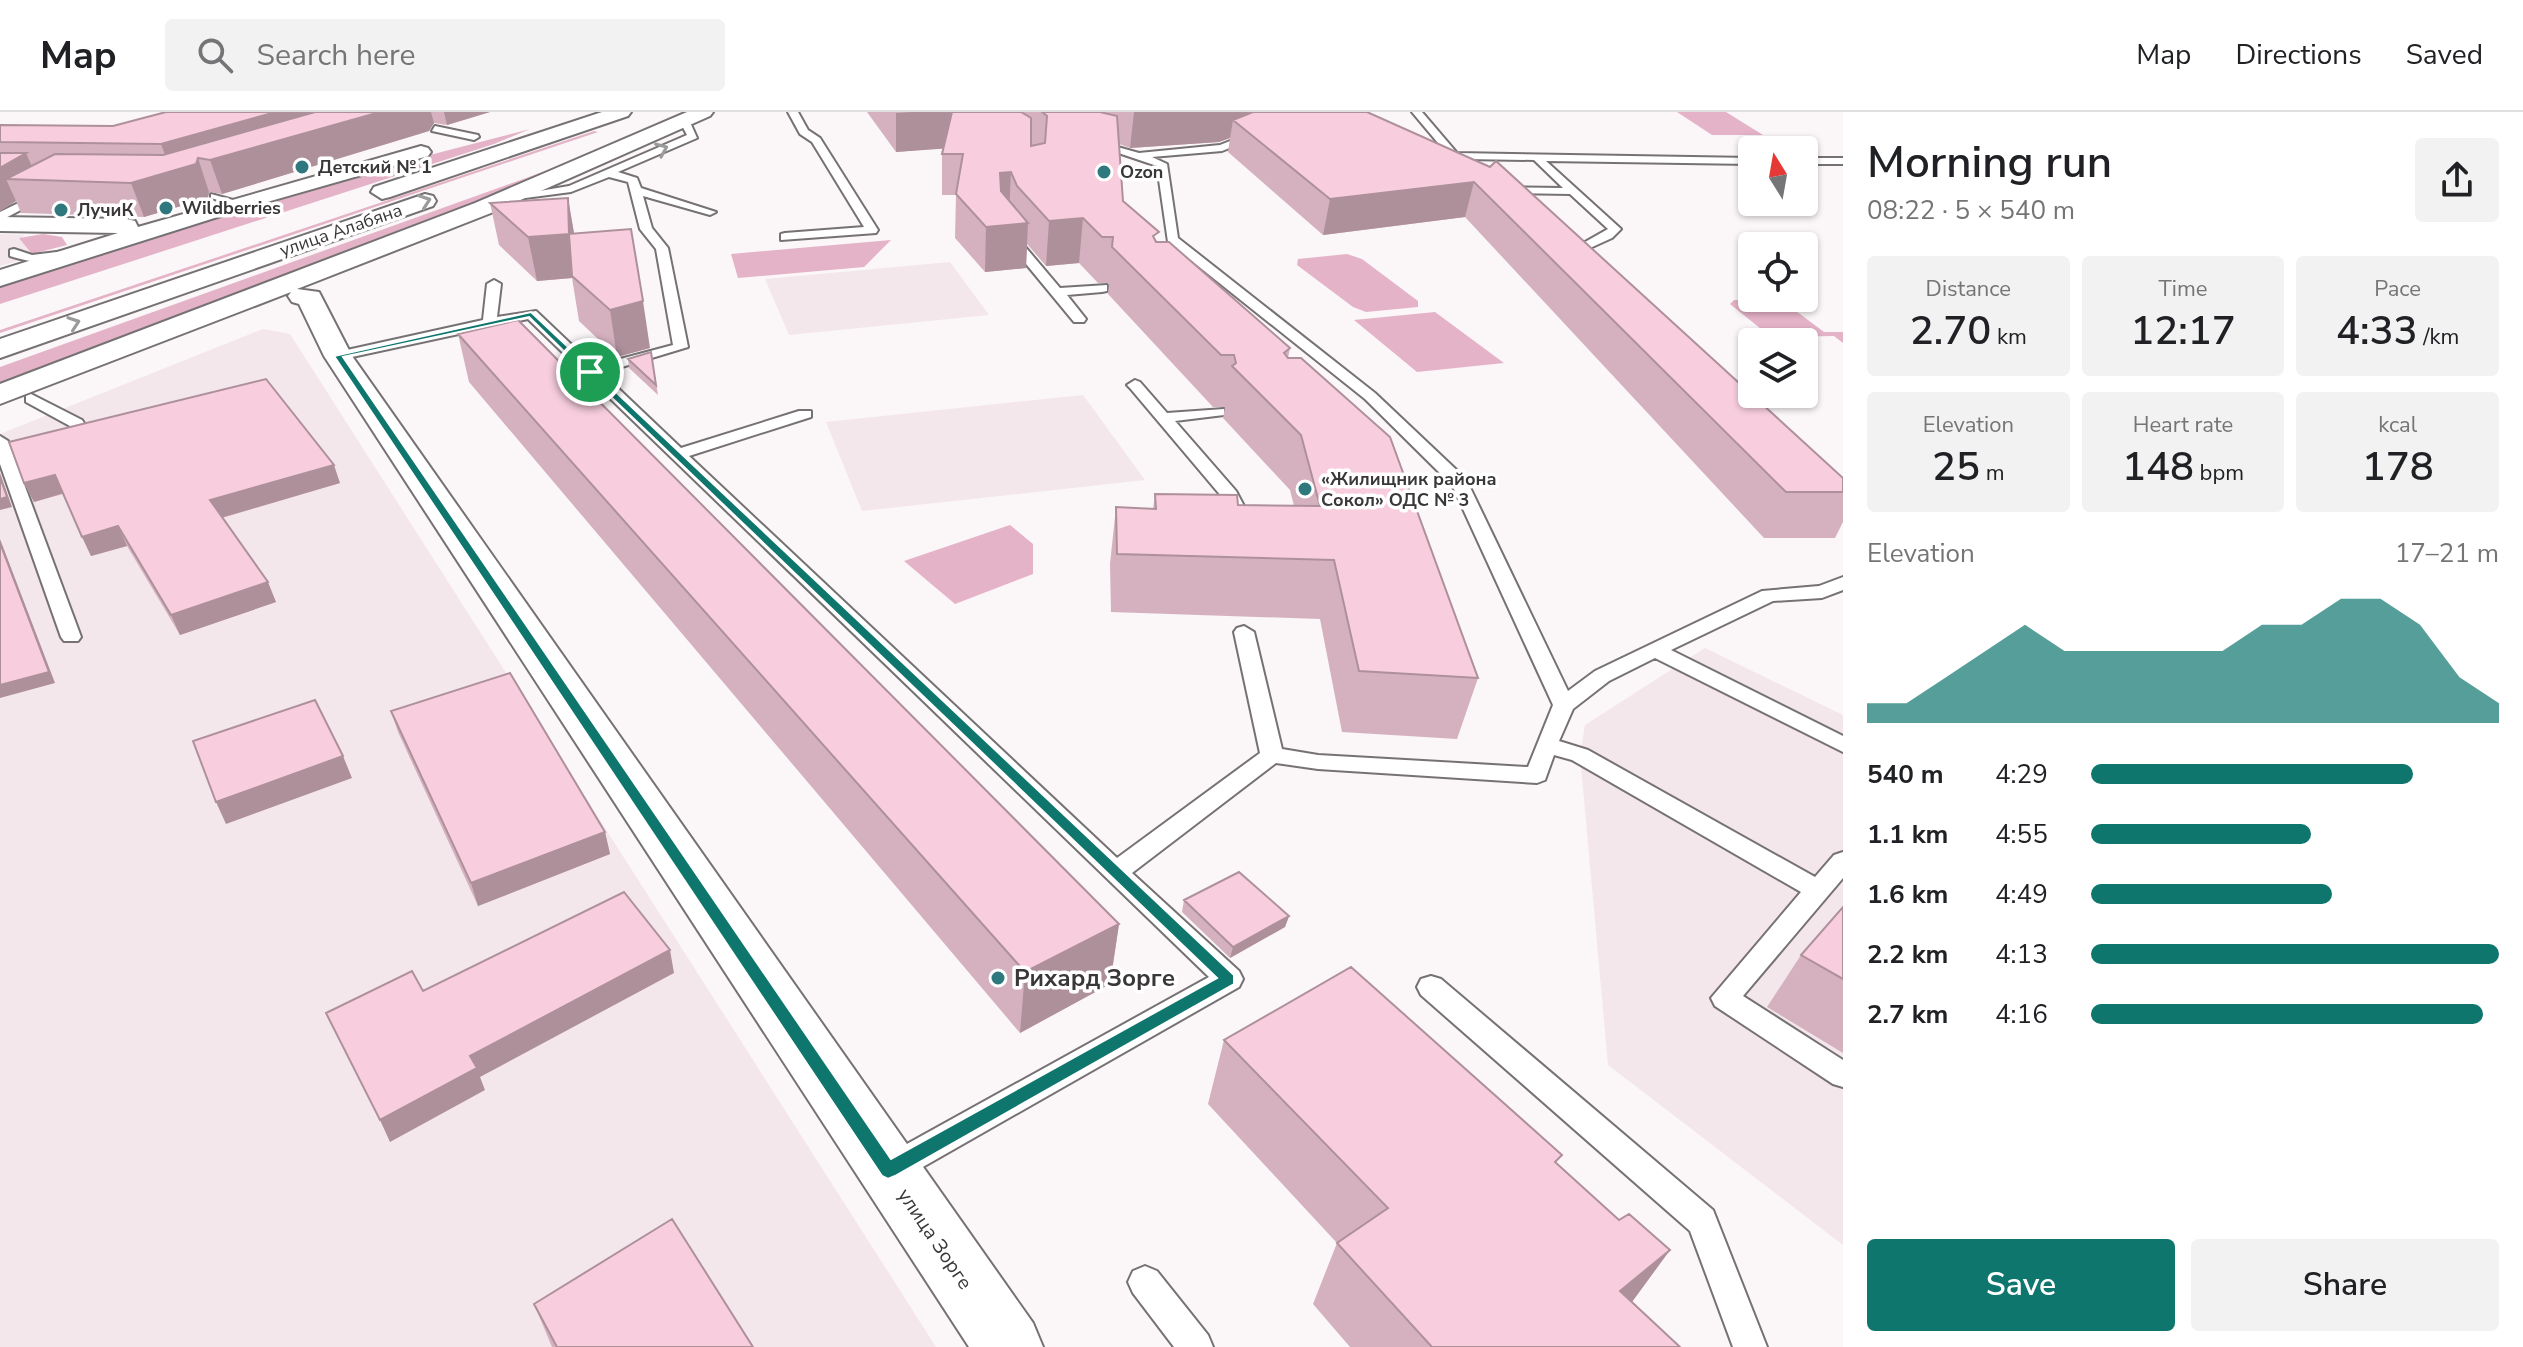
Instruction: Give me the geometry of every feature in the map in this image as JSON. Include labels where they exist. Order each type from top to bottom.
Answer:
[{"type":"main road","points":[[0,278],[238,203],[570,112]]},
{"type":"main road","name":"улица Алабяна","points":[[341,205],[621,112]]},
{"type":"main road","points":[[0,395],[483,208],[690,115]]},
{"type":"main road","name":"улица Алабяна","points":[[0,349],[690,115]]},
{"type":"main road","points":[[0,412],[301,296],[419,245],[483,208]]},
{"type":"main road","points":[[2,225],[120,226],[193,217]]},
{"type":"main road","name":"улица Зорге","points":[[301,296],[310,298],[338,356],[1009,1347]]},
{"type":"lane","points":[[785,237],[872,230],[816,140],[804,132],[793,112]]},
{"type":"lane","points":[[1417,112],[1469,173]]},
{"type":"lane","points":[[510,197],[571,189],[693,136],[690,115]]},
{"type":"lane","points":[[435,129],[489,133]]},
{"type":"lane","points":[[1137,155],[1222,148],[1245,138],[1273,136]]},
{"type":"lane","points":[[1085,139],[1162,164],[1172,239],[1213,278],[1370,396],[1460,483],[1564,705]]},
{"type":"lane","points":[[1455,156],[1738,161]]},
{"type":"lane","points":[[1538,159],[1615,229],[1606,237],[1587,243],[1582,249],[1582,256]]},
{"type":"lane","points":[[1818,161],[1843,161]]},
{"type":"lane","points":[[590,372],[681,347],[638,191],[633,180],[608,173]]},
{"type":"lane","points":[[2,225],[48,183]]},
{"type":"lane","points":[[1485,185],[1494,190],[1571,191]]},
{"type":"lane","points":[[638,191],[710,212]]},
{"type":"lane","points":[[215,196],[238,203]]},
{"type":"lane","points":[[1005,219],[1006,231],[1079,319]]},
{"type":"lane","points":[[14,253],[31,259],[102,248]]},
{"type":"lane","points":[[0,266],[27,264],[57,256]]},
{"type":"lane","points":[[490,323],[494,284]]},
{"type":"lane","points":[[1057,292],[1102,288]]},
{"type":"lane","points":[[338,356],[531,314],[1229,979],[888,1170]]},
{"type":"lane","points":[[1135,385],[1230,495],[1251,539]]},
{"type":"lane","points":[[1342,399],[1370,396]]},
{"type":"lane","points":[[31,399],[76,423]]},
{"type":"lane","points":[[1162,418],[1218,412]]},
{"type":"lane","points":[[678,454],[805,414]]},
{"type":"lane","points":[[0,441],[71,637]]},
{"type":"lane","points":[[1116,872],[1272,755],[1318,762],[1537,775],[1564,705],[1602,676],[1769,595],[1822,592],[1843,583]]},
{"type":"lane","points":[[1244,632],[1272,755]]},
{"type":"lane","points":[[1655,650],[1843,745]]},
{"type":"lane","points":[[1546,745],[1580,755],[1818,890]]},
{"type":"lane","points":[[1843,861],[1725,998],[1843,1075]]},
{"type":"lane","points":[[1431,987],[1702,1221],[1750,1347]]},
{"type":"lane","points":[[1145,1282],[1196,1347]]},
{"type":"shaded area","points":[[1677,112],[1726,112],[1763,135],[1712,135]]},
{"type":"shaded area","points":[[530,129],[494,144],[0,304],[0,285],[364,172]]},
{"type":"shaded area","points":[[598,132],[0,333],[0,330]]},
{"type":"shaded area","points":[[551,169],[540,177],[381,242],[0,385],[0,367]]},
{"type":"shaded area","points":[[0,234],[26,235],[21,237],[43,254],[0,266]]},
{"type":"shaded area","points":[[43,234],[62,237],[67,245],[32,254],[19,238]]},
{"type":"shaded area","points":[[891,240],[864,267],[738,278],[731,254]]},
{"type":"shaded area","points":[[1347,254],[1362,259],[1418,301],[1418,307],[1366,312],[1353,307],[1297,265],[1298,259]]},
{"type":"shaded area","points":[[950,262],[989,315],[789,335],[765,279]]},
{"type":"shaded area","points":[[1738,300],[1738,310],[1730,304]]},
{"type":"shaded area","points":[[1435,312],[1504,363],[1417,372],[1354,320]]},
{"type":"shaded area","points":[[1740,312],[1797,312],[1824,332],[1843,332],[1843,343],[1834,336],[1818,336],[1818,328],[1760,328]]},
{"type":"shaded area","points":[[263,329],[290,334],[936,1347],[0,1347],[0,434]]},
{"type":"shaded area","points":[[1083,395],[1145,480],[862,511],[826,422]]},
{"type":"shaded area","points":[[1010,525],[1033,544],[1033,574],[955,604],[904,561]]},
{"type":"shaded area","points":[[1705,648],[1843,715],[1843,1245],[1608,1065],[1580,755],[1585,725]]},
{"type":"building","points":[[166,112],[276,112],[161,144],[0,142],[0,125],[113,126]]},
{"type":"building","points":[[315,112],[380,112],[210,160],[198,158],[196,164],[131,183],[6,179],[55,154],[163,155]]},
{"type":"building","points":[[952,112],[1021,112],[1031,118],[1031,146],[1045,143],[1047,116],[1042,112],[1100,112],[1117,116],[1123,201],[1159,232],[1153,236],[1156,242],[1169,242],[1290,348],[1284,353],[1288,358],[1301,358],[1390,437],[1478,678],[1359,671],[1334,560],[1117,554],[1116,507],[1156,509],[1155,494],[1237,495],[1238,505],[1320,506],[1301,435],[1232,366],[1236,363],[1234,355],[1221,355],[1112,247],[1113,237],[1102,237],[1083,218],[1049,221],[1017,186],[1011,172],[1000,173],[1001,191],[1028,223],[986,227],[956,194],[963,154],[942,154]]},
{"type":"building","points":[[1253,112],[1367,112],[1490,167],[1496,161],[1738,382],[1738,408],[1766,408],[1843,478],[1843,492],[1786,492],[1474,182],[1330,199],[1233,120]]},
{"type":"building","points":[[0,153],[26,153],[0,168]]},
{"type":"building","points":[[568,198],[569,234],[528,237],[490,203]]},
{"type":"building","points":[[631,229],[643,301],[610,310],[572,276],[569,234]]},
{"type":"building","points":[[518,320],[1119,924],[1025,972],[458,334]]},
{"type":"building","points":[[651,352],[656,385],[628,359]]},
{"type":"building","points":[[266,379],[334,465],[210,500],[268,582],[171,615],[118,526],[82,537],[55,475],[24,483],[9,442]]},
{"type":"building","points":[[0,477],[7,497],[0,499]]},
{"type":"building","points":[[0,543],[49,672],[0,685]]},
{"type":"building","points":[[510,673],[605,832],[471,883],[391,711]]},
{"type":"building","points":[[315,700],[343,756],[216,802],[193,741]]},
{"type":"building","points":[[1239,872],[1289,916],[1233,947],[1184,900]]},
{"type":"building","points":[[624,892],[670,950],[470,1056],[477,1068],[380,1120],[326,1013],[412,971],[423,991]]},
{"type":"building","points":[[1843,907],[1843,979],[1801,955]]},
{"type":"building","points":[[1351,967],[1562,1155],[1555,1162],[1619,1220],[1629,1214],[1670,1250],[1620,1291],[1680,1347],[1432,1347],[1337,1243],[1388,1208],[1224,1040]]},
{"type":"building","points":[[672,1219],[753,1347],[557,1347],[534,1304]]},
{"type":"place","name":"Детский № 1","points":[[302,167]]},
{"type":"place","name":"Ozon","points":[[1104,172]]},
{"type":"place","name":"Wildberries","points":[[166,208]]},
{"type":"place","name":"ЛучиК","points":[[61,210]]},
{"type":"place","name":"«Жилищник района Сокол» ОДС № 3","points":[[1305,489]]},
{"type":"place","name":"Рихард Зорге","points":[[998,978]]},
{"type":"route","points":[[531,314],[590,372],[1229,979],[888,1170],[338,356],[531,314]]}]
